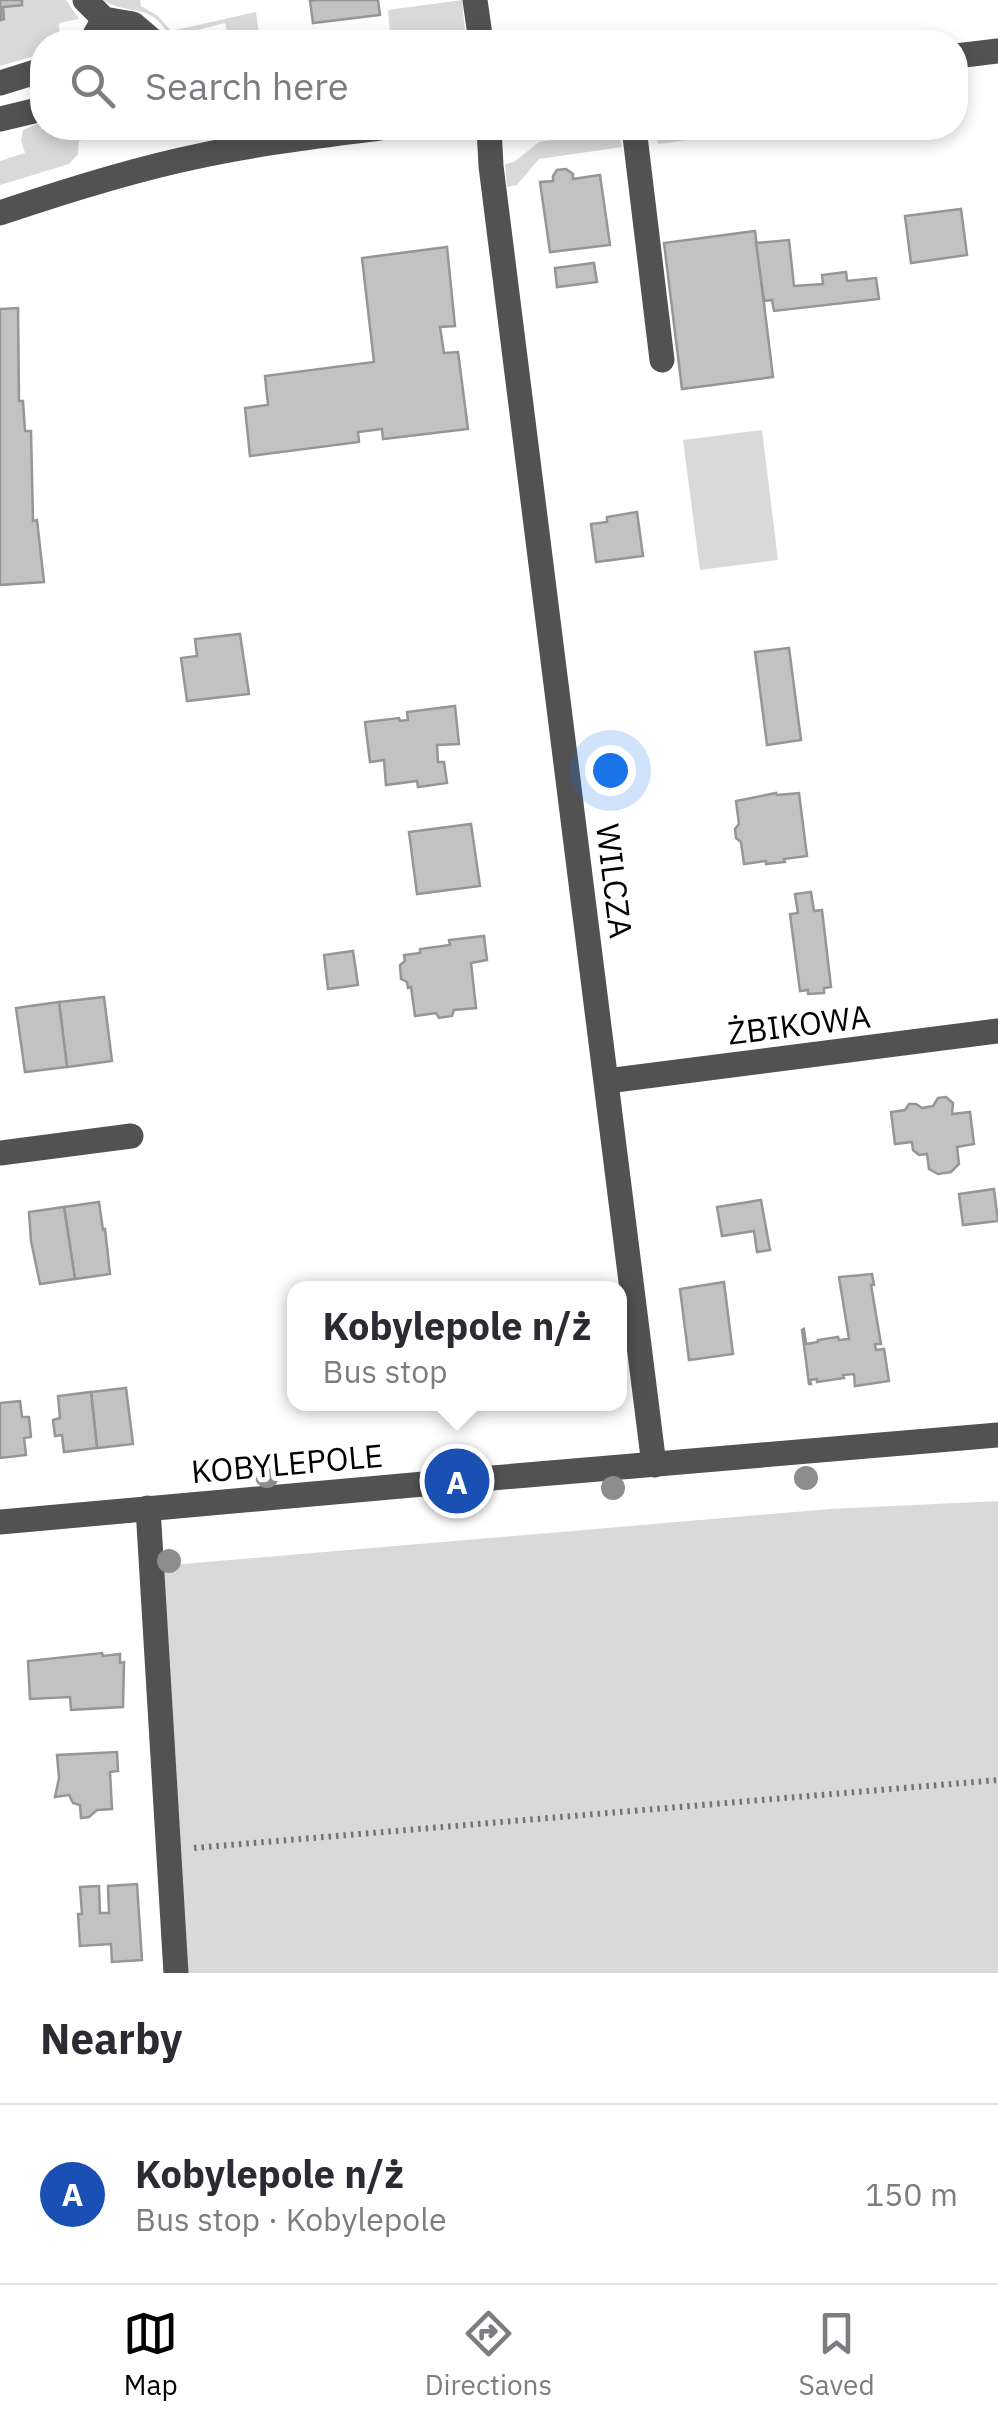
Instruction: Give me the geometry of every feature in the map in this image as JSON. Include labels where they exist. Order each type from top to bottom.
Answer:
[{"type":"street","points":[[85,0],[104,19],[133,24],[140,30]]},
{"type":"street","points":[[475,0],[479,30]]},
{"type":"street","points":[[97,30],[104,19]]},
{"type":"street","points":[[968,54],[998,50]]},
{"type":"street","points":[[0,84],[30,74]]},
{"type":"street","points":[[0,119],[30,111]]},
{"type":"street","points":[[0,212],[128,173],[286,140]]},
{"type":"street","name":"WILCZA","points":[[490,140],[654,1464]]},
{"type":"street","points":[[635,140],[662,360]]},
{"type":"street","name":"ŻBIKOWA","points":[[607,1081],[998,1031]]},
{"type":"street","points":[[0,1153],[131,1136]]},
{"type":"street","name":"KOBYLEPOLE","points":[[0,1522],[998,1435]]},
{"type":"street","points":[[148,1508],[176,1973]]},
{"type":"path","points":[[188,1848],[998,1780]]},
{"type":"shaded area","points":[[22,0],[66,0],[79,19],[59,23],[59,30],[30,30],[30,57],[0,66],[0,12],[2,20],[3,7],[22,5]]},
{"type":"shaded area","points":[[102,0],[140,0],[141,6],[158,16],[170,30],[150,15]]},
{"type":"shaded area","points":[[462,0],[465,30],[390,30],[388,10]]},
{"type":"shaded area","points":[[256,12],[258,30],[227,30],[225,23],[198,30],[175,30]]},
{"type":"shaded area","points":[[30,127],[30,140],[82,140],[78,154],[69,164],[0,185],[0,161],[25,153],[23,130]]},
{"type":"shaded area","points":[[620,140],[622,147],[539,159],[517,185],[507,187],[505,164],[514,162],[539,142]]},
{"type":"shaded area","points":[[762,430],[778,560],[700,570],[683,440]]},
{"type":"shaded area","points":[[998,1501],[998,1973],[186,1973],[160,1566],[830,1509]]},
{"type":"building","points":[[0,0],[22,0],[22,5],[3,7],[1,20]]},
{"type":"building","points":[[378,0],[380,15],[313,23],[310,1]]},
{"type":"building","points":[[566,169],[573,179],[600,175],[610,245],[550,252],[540,182],[553,181],[557,170]]},
{"type":"building","points":[[961,209],[967,255],[911,263],[905,216]]},
{"type":"building","points":[[755,231],[773,377],[682,389],[664,243]]},
{"type":"building","points":[[789,240],[794,286],[823,284],[822,275],[846,272],[847,281],[876,278],[879,299],[774,311],[772,300],[764,301],[756,243]]},
{"type":"building","points":[[447,247],[455,326],[440,327],[444,353],[458,352],[468,429],[383,439],[382,429],[358,432],[359,442],[250,456],[245,408],[268,405],[265,376],[374,362],[362,258]]},
{"type":"building","points":[[594,263],[597,282],[557,287],[555,268]]},
{"type":"building","points":[[18,308],[19,401],[23,401],[25,431],[31,431],[33,521],[37,520],[44,582],[0,585],[0,309]]},
{"type":"building","points":[[637,512],[643,556],[596,562],[591,524]]},
{"type":"building","points":[[240,634],[249,694],[187,701],[181,658],[197,656],[195,639]]},
{"type":"building","points":[[789,648],[801,740],[767,745],[755,652]]},
{"type":"building","points":[[455,706],[459,744],[437,745],[438,762],[444,762],[447,783],[418,787],[417,781],[386,785],[384,760],[370,762],[365,722],[408,720],[407,712]]},
{"type":"building","points":[[799,793],[807,856],[784,859],[785,862],[744,864],[741,842],[736,838],[736,801]]},
{"type":"building","points":[[471,824],[480,886],[417,894],[409,832]]},
{"type":"building","points":[[811,892],[814,911],[822,910],[831,987],[824,988],[824,993],[808,994],[808,990],[800,991],[790,914],[798,913],[795,894]]},
{"type":"building","points":[[484,936],[487,960],[471,963],[476,1008],[454,1010],[452,1016],[439,1018],[436,1013],[415,1016],[411,987],[401,979],[404,955],[450,945],[449,940]]},
{"type":"building","points":[[353,951],[358,985],[328,989],[324,955]]},
{"type":"building","points":[[104,997],[112,1061],[67,1067],[59,1002]]},
{"type":"building","points":[[59,1002],[67,1067],[25,1072],[16,1008]]},
{"type":"building","points":[[946,1097],[953,1103],[952,1114],[970,1112],[974,1144],[957,1147],[959,1164],[951,1172],[938,1174],[929,1169],[927,1154],[919,1155],[913,1150],[912,1142],[895,1144],[891,1112],[905,1110],[909,1104],[933,1106],[938,1098]]},
{"type":"building","points":[[994,1189],[998,1221],[963,1225],[959,1194]]},
{"type":"building","points":[[761,1200],[770,1250],[757,1252],[754,1231],[722,1236],[717,1207]]},
{"type":"building","points":[[99,1202],[110,1274],[75,1279],[64,1207]]},
{"type":"building","points":[[64,1207],[75,1279],[40,1284],[29,1212]]},
{"type":"building","points":[[872,1274],[881,1344],[875,1344],[876,1350],[884,1349],[889,1381],[855,1386],[854,1374],[810,1380],[809,1384],[802,1330],[806,1344],[838,1337],[849,1339],[839,1277]]},
{"type":"building","points":[[724,1282],[733,1354],[689,1360],[680,1289]]},
{"type":"building","points":[[126,1388],[133,1444],[97,1448],[91,1392]]},
{"type":"building","points":[[91,1392],[97,1448],[64,1452],[62,1435],[55,1436],[53,1420],[60,1418],[58,1396]]},
{"type":"building","points":[[20,1401],[22,1417],[29,1417],[31,1437],[24,1438],[26,1455],[0,1458],[0,1403]]},
{"type":"building","points":[[120,1654],[120,1663],[124,1662],[123,1707],[71,1710],[70,1697],[30,1699],[28,1661]]},
{"type":"building","points":[[117,1752],[118,1771],[110,1772],[112,1809],[97,1810],[81,1818],[80,1805],[73,1803],[69,1795],[55,1797],[59,1778],[57,1755]]},
{"type":"building","points":[[137,1884],[142,1960],[112,1962],[111,1944],[80,1946],[80,1887],[99,1886],[100,1913],[109,1913],[108,1886]]},
{"type":"place","name":"Kobylepole n/ż","points":[[457,1481]]}]
